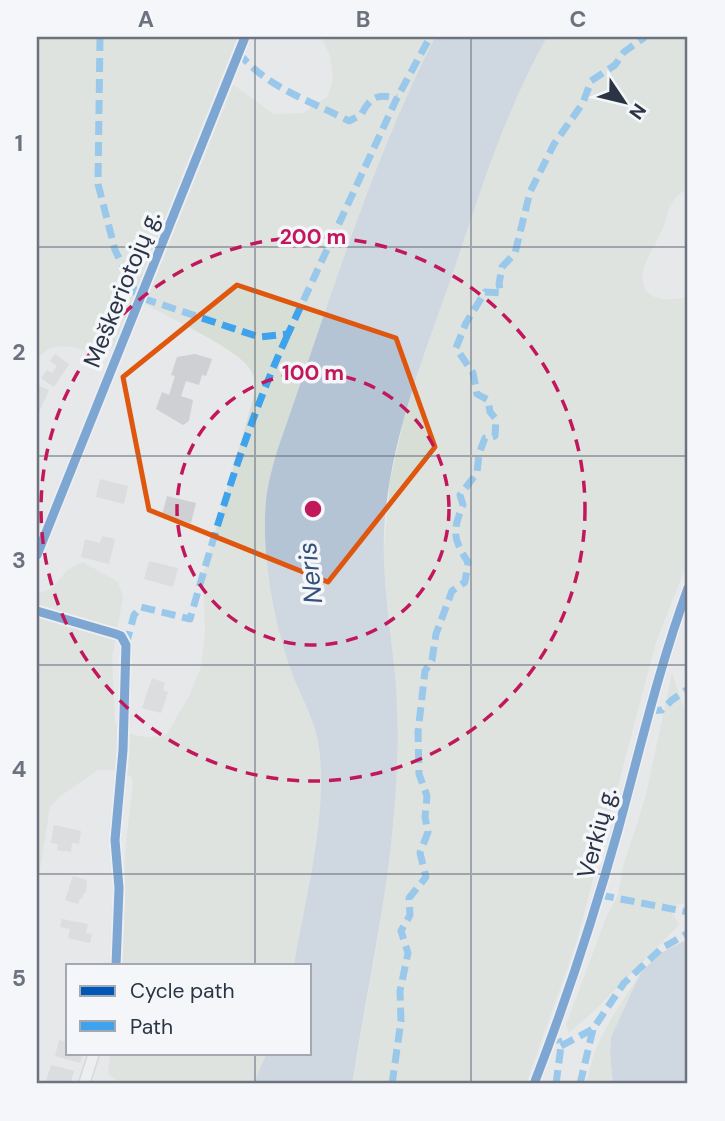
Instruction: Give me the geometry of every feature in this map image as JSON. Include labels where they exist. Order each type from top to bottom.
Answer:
[{"type":"street","name":"Meškeriotojų g.","points":[[37,555],[245,37]]},
{"type":"street","name":"Verkių g.","points":[[534,1084],[600,895],[664,658],[688,588]]},
{"type":"street","points":[[37,611],[116,634],[121,636],[126,645],[123,750],[115,840],[119,888],[116,964]]},
{"type":"street","points":[[85,1084],[94,1054]]},
{"type":"highlighted area","points":[[237,285],[396,338],[435,447],[328,582],[149,510],[123,377]]},
{"type":"shaded area","points":[[37,37],[238,37],[223,75],[274,114],[303,113],[327,97],[333,80],[330,55],[321,37],[435,37],[411,86],[369,188],[278,448],[267,493],[265,541],[278,628],[290,668],[314,727],[321,774],[318,829],[294,964],[119,964],[126,843],[133,782],[130,776],[111,770],[98,770],[59,797],[50,807],[37,888],[37,593],[51,588],[68,570],[83,562],[118,582],[123,597],[112,658],[115,721],[119,729],[136,735],[154,737],[167,734],[189,696],[201,667],[205,632],[203,574],[256,389],[250,370],[237,356],[147,305],[132,306],[114,346],[106,351],[57,347],[37,360]]},
{"type":"shaded area","points":[[547,37],[688,37],[688,188],[675,198],[670,208],[646,262],[643,282],[645,289],[656,298],[688,296],[688,561],[656,642],[576,944],[526,1084],[352,1084],[378,938],[394,819],[398,710],[383,559],[390,482],[404,418],[417,376],[500,133],[524,77]]},
{"type":"shaded area","points":[[672,673],[688,720],[688,903],[678,904],[671,911],[679,925],[569,1033],[566,1025],[607,915],[618,895],[623,867],[646,795]]},
{"type":"shaded area","points":[[640,974],[611,1037],[613,1084],[587,1084],[600,1040]]},
{"type":"shaded area","points":[[110,1054],[267,1054],[253,1084],[122,1084],[108,1074]]},
{"type":"water","name":"Neris","points":[[435,37],[547,37],[505,125],[483,185],[412,391],[390,478],[384,526],[384,561],[397,705],[395,803],[380,924],[352,1084],[253,1084],[267,1054],[312,1054],[312,964],[294,964],[318,829],[321,774],[317,737],[284,649],[274,607],[265,541],[268,487],[278,448],[369,188],[411,86]]},
{"type":"water","points":[[688,939],[688,1084],[613,1084],[611,1037],[640,974],[659,954]]},
{"type":"building","points":[[55,354],[69,364],[54,387],[41,378],[47,370],[52,373],[57,366],[50,361]]},
{"type":"building","points":[[195,354],[212,359],[206,376],[202,375],[199,385],[186,381],[181,396],[193,400],[189,421],[183,425],[156,409],[162,392],[169,395],[175,376],[171,375],[177,357]]},
{"type":"building","points":[[37,385],[49,390],[39,412],[37,411]]},
{"type":"building","points":[[100,479],[128,486],[124,504],[96,497]]},
{"type":"building","points":[[167,496],[196,503],[191,523],[162,515]]},
{"type":"building","points":[[102,536],[115,539],[109,564],[81,557],[85,539],[100,543]]},
{"type":"building","points":[[149,561],[178,568],[173,587],[144,579]]},
{"type":"building","points":[[152,678],[165,683],[163,690],[168,692],[161,713],[142,708]]},
{"type":"building","points":[[54,825],[81,831],[79,844],[72,843],[71,852],[57,850],[58,844],[51,843]]},
{"type":"building","points":[[73,876],[87,880],[86,893],[78,904],[65,900]]},
{"type":"building","points":[[62,919],[88,924],[86,933],[92,934],[90,943],[68,938],[70,929],[60,927]]},
{"type":"building","points":[[59,1040],[66,1042],[66,1054],[83,1054],[80,1063],[55,1056]]},
{"type":"building","points":[[51,1065],[74,1071],[70,1084],[45,1084]]},
{"type":"marked path","points":[[100,37],[98,184],[115,250],[139,299],[259,337],[288,334],[396,100],[430,37]]},
{"type":"marked path","points":[[392,1084],[401,1021],[400,991],[408,953],[401,931],[410,915],[409,898],[426,877],[420,853],[428,832],[425,817],[427,796],[419,774],[418,732],[425,671],[432,660],[436,634],[452,591],[465,582],[468,562],[459,547],[456,535],[463,505],[460,495],[477,473],[479,454],[485,438],[495,436],[496,419],[490,412],[488,400],[477,394],[473,373],[456,348],[466,323],[485,292],[501,293],[499,284],[502,267],[515,253],[530,192],[554,144],[583,103],[591,81],[615,65],[624,52],[645,37]]},
{"type":"marked path","points":[[238,52],[275,84],[349,121],[361,115],[375,98],[397,98]]},
{"type":"marked path","points":[[126,645],[134,615],[141,607],[190,619],[246,439],[288,334]]},
{"type":"marked path","points":[[649,711],[662,710],[688,689]]},
{"type":"marked path","points":[[600,895],[688,912]]},
{"type":"marked path","points":[[561,1046],[593,1029],[624,983],[662,948],[688,933]]},
{"type":"marked path","points":[[580,1084],[593,1029]]},
{"type":"marked path","points":[[556,1084],[561,1046],[558,1039]]},
{"type":"cycle path","points":[[37,555],[245,37]]},
{"type":"cycle path","points":[[534,1084],[599,894],[659,678],[688,588]]},
{"type":"cycle path","points":[[37,611],[116,634],[121,636],[126,645],[123,750],[115,840],[119,888],[116,964]]}]
